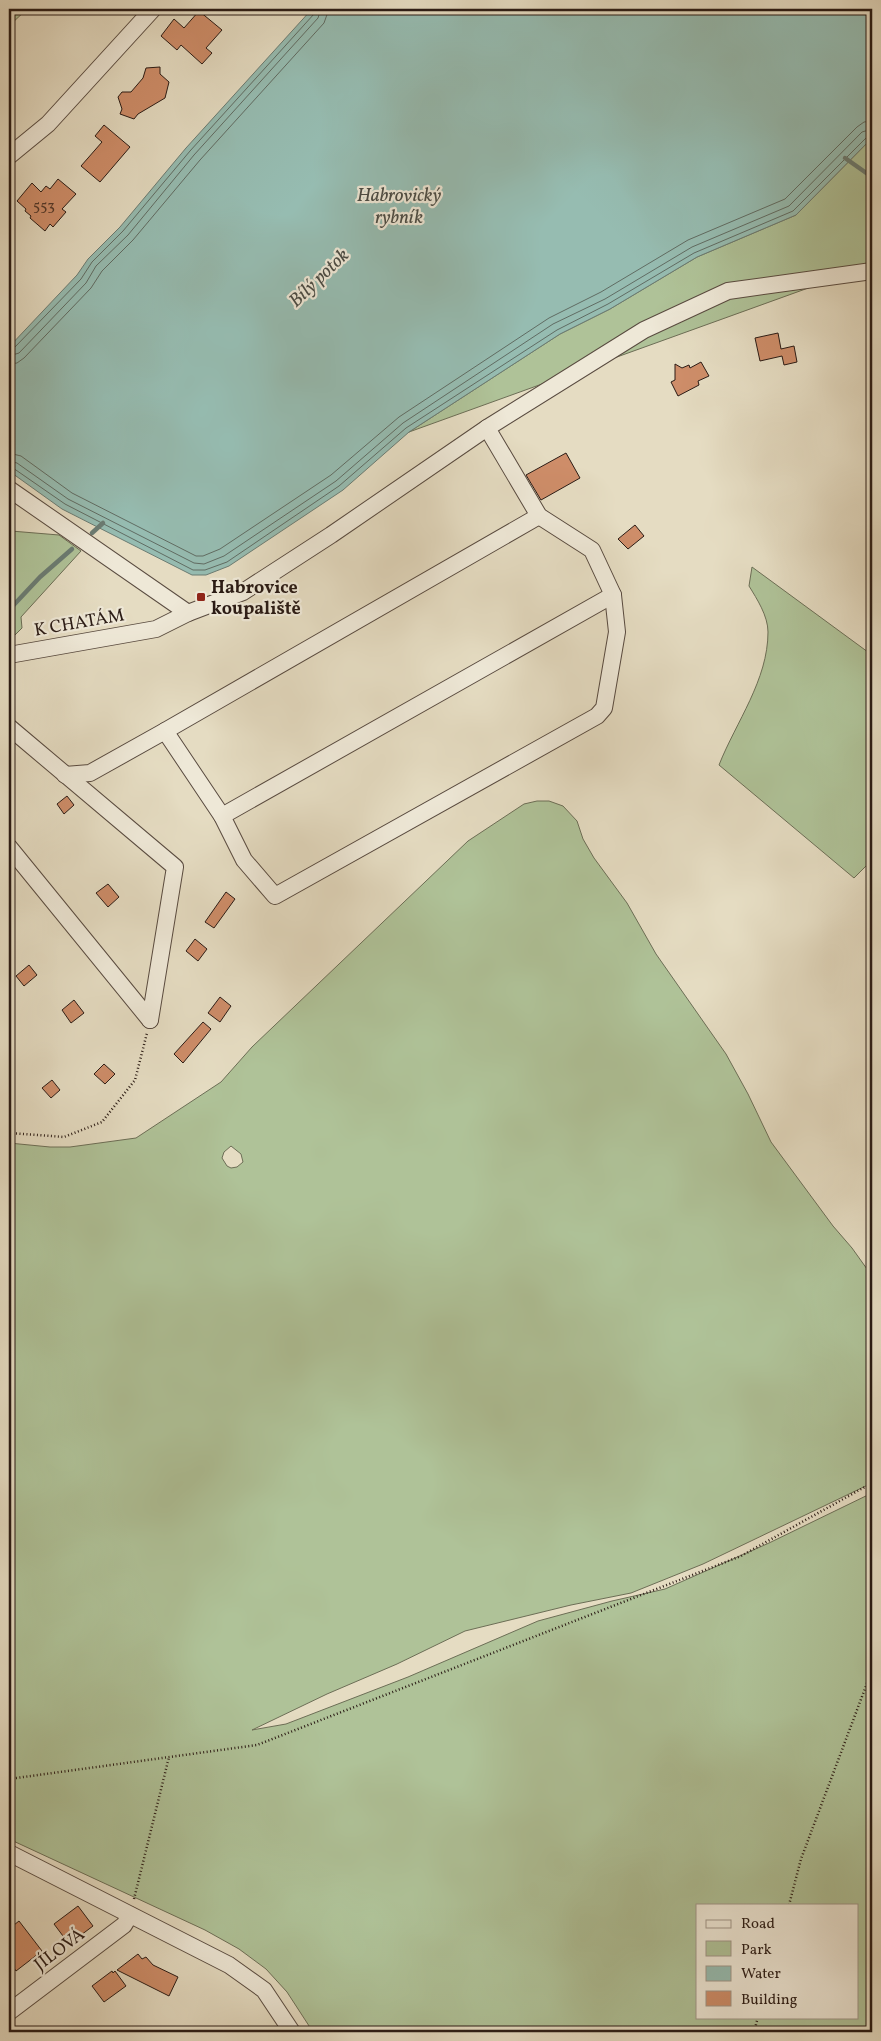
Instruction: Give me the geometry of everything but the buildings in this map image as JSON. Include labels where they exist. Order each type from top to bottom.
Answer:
[{"type":"street","points":[[9,156],[48,124],[152,9]]},
{"type":"street","name":"K CHATÁM","points":[[9,655],[156,629],[188,613],[243,592],[331,535],[487,428],[644,330],[728,291],[872,271]]},
{"type":"street","points":[[165,731],[222,816],[244,860],[275,896],[597,716],[604,708],[617,632],[614,595],[592,550],[539,516],[487,428]]},
{"type":"street","points":[[9,489],[188,613]]},
{"type":"street","points":[[65,774],[90,773],[539,516]]},
{"type":"street","points":[[222,816],[614,595]]},
{"type":"street","points":[[9,727],[175,867],[150,1020]]},
{"type":"street","points":[[9,847],[150,1020]]},
{"type":"street","points":[[9,1853],[230,1965],[264,1990],[292,2032]]},
{"type":"street","name":"JÍLOVÁ","points":[[9,2012],[124,1926],[130,1914]]},
{"type":"path","points":[[9,1134],[64,1137],[102,1122],[135,1080],[150,1020]]},
{"type":"path","points":[[9,1780],[257,1745],[507,1649],[741,1556],[872,1483]]},
{"type":"path","points":[[789,1904],[801,1859],[872,1670]]},
{"type":"path","points":[[130,1914],[169,1757]]},
{"type":"path","points":[[754,2032],[758,2018]]},
{"type":"green space","points":[[9,9],[27,9],[9,26]]},
{"type":"green space","points":[[872,138],[872,265],[409,432],[560,334],[610,309],[697,257],[796,215]]},
{"type":"green space","points":[[11,531],[59,535],[81,551],[21,617],[22,628],[9,641],[9,534]]},
{"type":"green space","points":[[752,567],[872,655],[872,860],[854,878],[719,765],[757,684],[767,650],[768,626],[749,586]]},
{"type":"green space","points":[[537,801],[549,801],[563,806],[577,821],[583,839],[594,858],[627,903],[656,954],[726,1054],[771,1142],[872,1276],[872,1483],[703,1564],[631,1593],[571,1605],[465,1631],[252,1730],[286,1724],[408,1677],[538,1621],[665,1589],[769,1543],[872,1493],[872,2032],[313,2032],[287,1992],[266,1969],[239,1949],[205,1930],[9,1839],[9,1143],[70,1147],[136,1138],[221,1082],[252,1047],[468,841],[524,804]],"holes":[[[231,1146],[241,1154],[243,1162],[237,1167],[231,1168],[227,1166],[222,1158],[224,1152]]]},
{"type":"water","name":"Habrovický rybník","points":[[312,9],[872,9],[872,138],[796,215],[697,257],[610,309],[560,334],[409,432],[343,490],[229,566],[206,575],[192,575],[62,509],[9,471],[9,347],[77,275],[88,259],[120,227],[186,148]]},
{"type":"waterway","points":[[845,158],[872,177]]},
{"type":"waterway","name":"Bílý potok","points":[[92,533],[103,523]]},
{"type":"waterway","name":"Bílý potok","points":[[9,610],[40,577],[72,549]]},
{"type":"place","name":"Habrovice koupaliště","points":[[201,597]]}]
